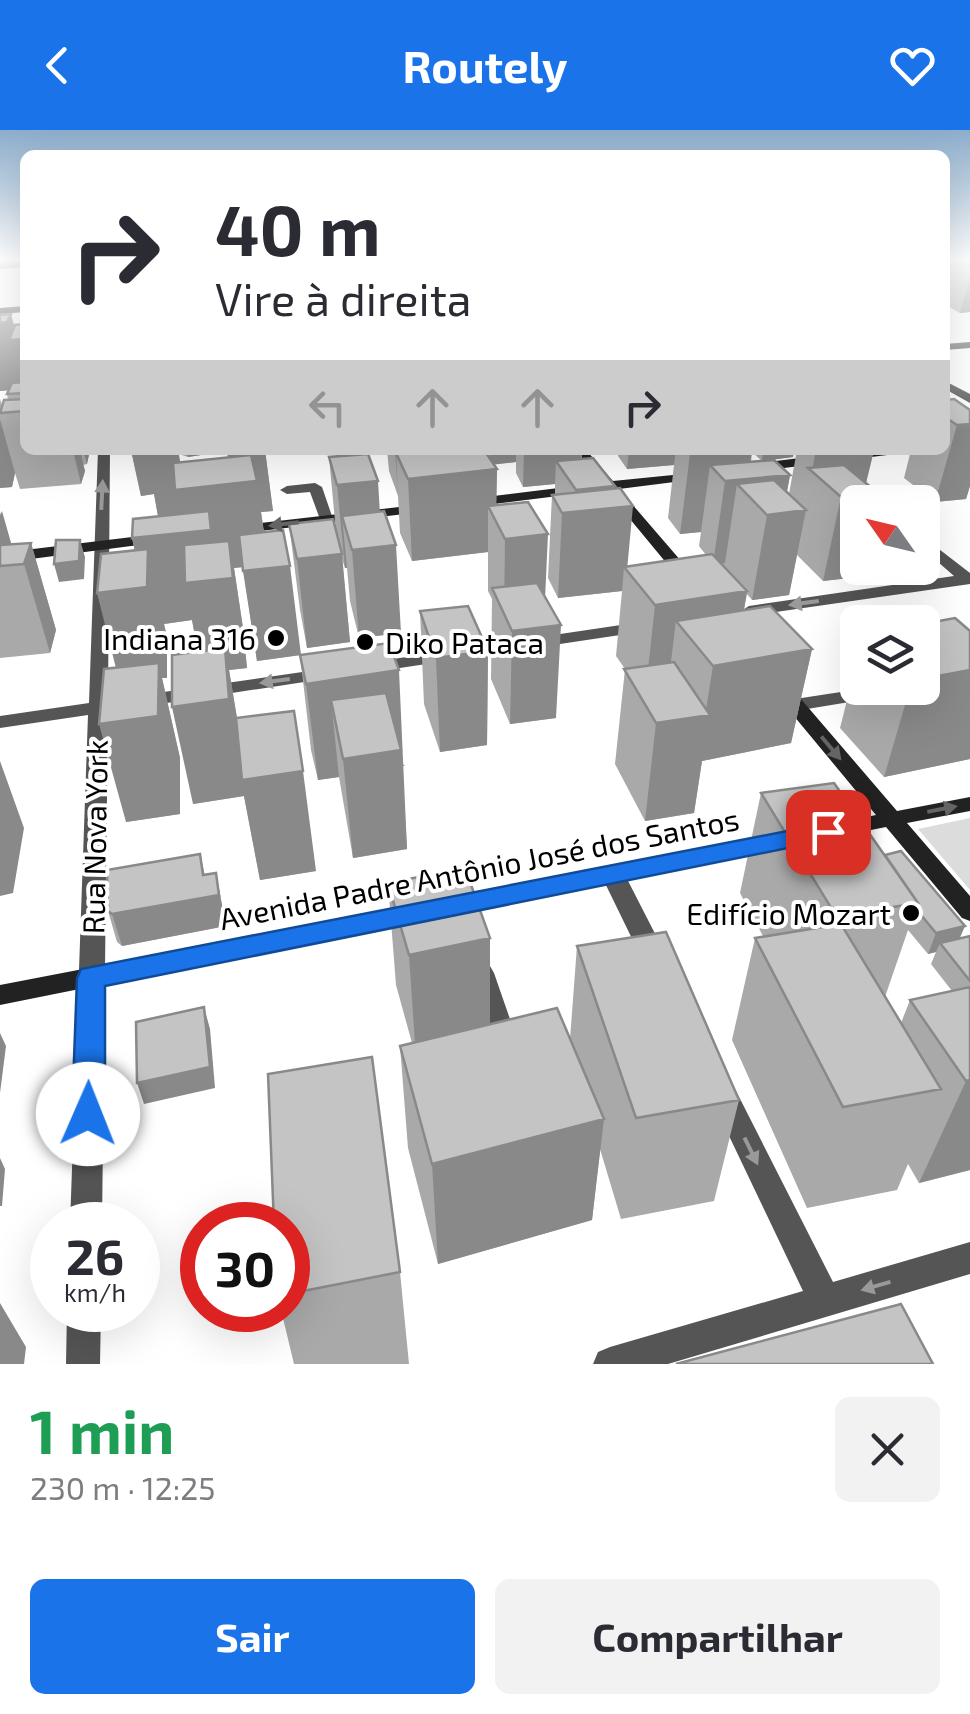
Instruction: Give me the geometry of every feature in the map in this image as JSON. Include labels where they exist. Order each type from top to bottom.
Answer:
[{"type":"street","name":"Rua Nova York","points":[[86,1202],[104,455]]},
{"type":"street","points":[[584,455],[707,601]]},
{"type":"street","points":[[728,471],[855,455]]},
{"type":"street","points":[[457,504],[709,474]]},
{"type":"street","points":[[287,490],[315,487],[326,519]]},
{"type":"street","points":[[213,532],[438,506]]},
{"type":"street","points":[[0,558],[175,537]]},
{"type":"street","points":[[940,555],[969,579]]},
{"type":"street","points":[[738,613],[969,579]]},
{"type":"street","points":[[0,722],[661,624]]},
{"type":"street","points":[[770,675],[970,912]]},
{"type":"street","points":[[795,705],[840,698]]},
{"type":"street","name":"Avenida Padre Antônio José dos Santos","points":[[0,995],[464,923],[614,876],[970,804]]},
{"type":"street","points":[[614,876],[666,982]]},
{"type":"street","points":[[464,923],[506,1045],[470,1053]]},
{"type":"street","points":[[710,1070],[825,1300]]},
{"type":"street","points":[[610,1364],[970,1258]]},
{"type":"street","points":[[82,1364],[83,1332]]},
{"type":"shaded area","points":[[970,818],[970,890],[918,829]]},
{"type":"building","points":[[20,324],[20,339],[9,340],[15,325]]},
{"type":"building","points":[[20,382],[20,393],[7,394],[12,383]]},
{"type":"building","points":[[20,399],[20,411],[0,413],[4,400]]},
{"type":"building","points":[[950,399],[970,410],[970,424],[957,425],[950,420]]},
{"type":"building","points":[[251,455],[257,481],[175,490],[173,463]]},
{"type":"building","points":[[368,455],[378,481],[337,485],[329,457]]},
{"type":"building","points":[[397,455],[487,455],[497,469],[408,479]]},
{"type":"building","points":[[593,458],[615,486],[576,490],[556,461]]},
{"type":"building","points":[[774,460],[790,475],[725,481],[710,465]]},
{"type":"building","points":[[844,465],[868,485],[840,485],[840,496],[808,468]]},
{"type":"building","points":[[774,480],[806,510],[767,515],[737,484]]},
{"type":"building","points":[[620,488],[633,506],[562,513],[552,495]]},
{"type":"building","points":[[528,502],[548,534],[505,539],[488,506]]},
{"type":"building","points":[[209,511],[211,530],[132,538],[133,519]]},
{"type":"building","points":[[384,511],[396,545],[352,550],[342,516]]},
{"type":"building","points":[[333,519],[342,554],[297,559],[289,524]]},
{"type":"building","points":[[283,530],[290,566],[243,571],[239,535]]},
{"type":"building","points":[[56,540],[80,540],[79,561],[54,564]]},
{"type":"building","points":[[229,541],[233,578],[185,583],[184,545]]},
{"type":"building","points":[[31,543],[24,564],[0,566],[0,545]]},
{"type":"building","points":[[148,549],[147,587],[97,593],[101,554]]},
{"type":"building","points":[[712,554],[747,591],[655,605],[624,567]]},
{"type":"building","points":[[537,583],[561,625],[512,631],[492,588]]},
{"type":"building","points":[[468,606],[488,651],[436,658],[420,611]]},
{"type":"building","points":[[770,606],[812,649],[713,666],[676,621]]},
{"type":"building","points":[[955,618],[970,631],[970,670],[940,676],[940,621]]},
{"type":"building","points":[[389,643],[399,670],[306,684],[300,655]]},
{"type":"building","points":[[225,648],[229,699],[172,707],[172,655]]},
{"type":"building","points":[[674,662],[710,715],[656,723],[624,669]]},
{"type":"building","points":[[159,663],[158,716],[99,724],[104,669]]},
{"type":"building","points":[[386,693],[401,750],[343,759],[331,700]]},
{"type":"building","points":[[294,711],[303,771],[242,780],[236,718]]},
{"type":"building","points":[[834,783],[918,903],[836,916],[761,793]]},
{"type":"building","points":[[901,851],[965,926],[936,933],[916,909],[918,903],[885,855]]},
{"type":"building","points":[[200,854],[203,875],[216,873],[219,895],[112,914],[108,911],[107,870]]},
{"type":"building","points":[[465,868],[490,938],[409,955],[388,883]]},
{"type":"building","points":[[841,924],[941,1089],[843,1107],[755,938]]},
{"type":"building","points":[[666,932],[739,1100],[636,1118],[577,946]]},
{"type":"building","points":[[970,936],[970,981],[940,943]]},
{"type":"building","points":[[970,987],[970,1080],[966,1081],[910,1000]]},
{"type":"building","points":[[204,1007],[210,1067],[137,1083],[136,1022]]},
{"type":"building","points":[[557,1008],[604,1119],[432,1164],[400,1046]]},
{"type":"building","points":[[372,1057],[400,1272],[310,1290],[310,1202],[273,1202],[268,1074]]},
{"type":"building","points":[[901,1304],[933,1364],[676,1364]]},
{"type":"place","name":"Indiana 316","points":[[276,638]]},
{"type":"place","name":"Diko Pataca","points":[[365,642]]},
{"type":"place","name":"Edifício Mozart","points":[[911,913]]},
{"type":"route","points":[[88,1114],[91,978],[828,832]]}]
